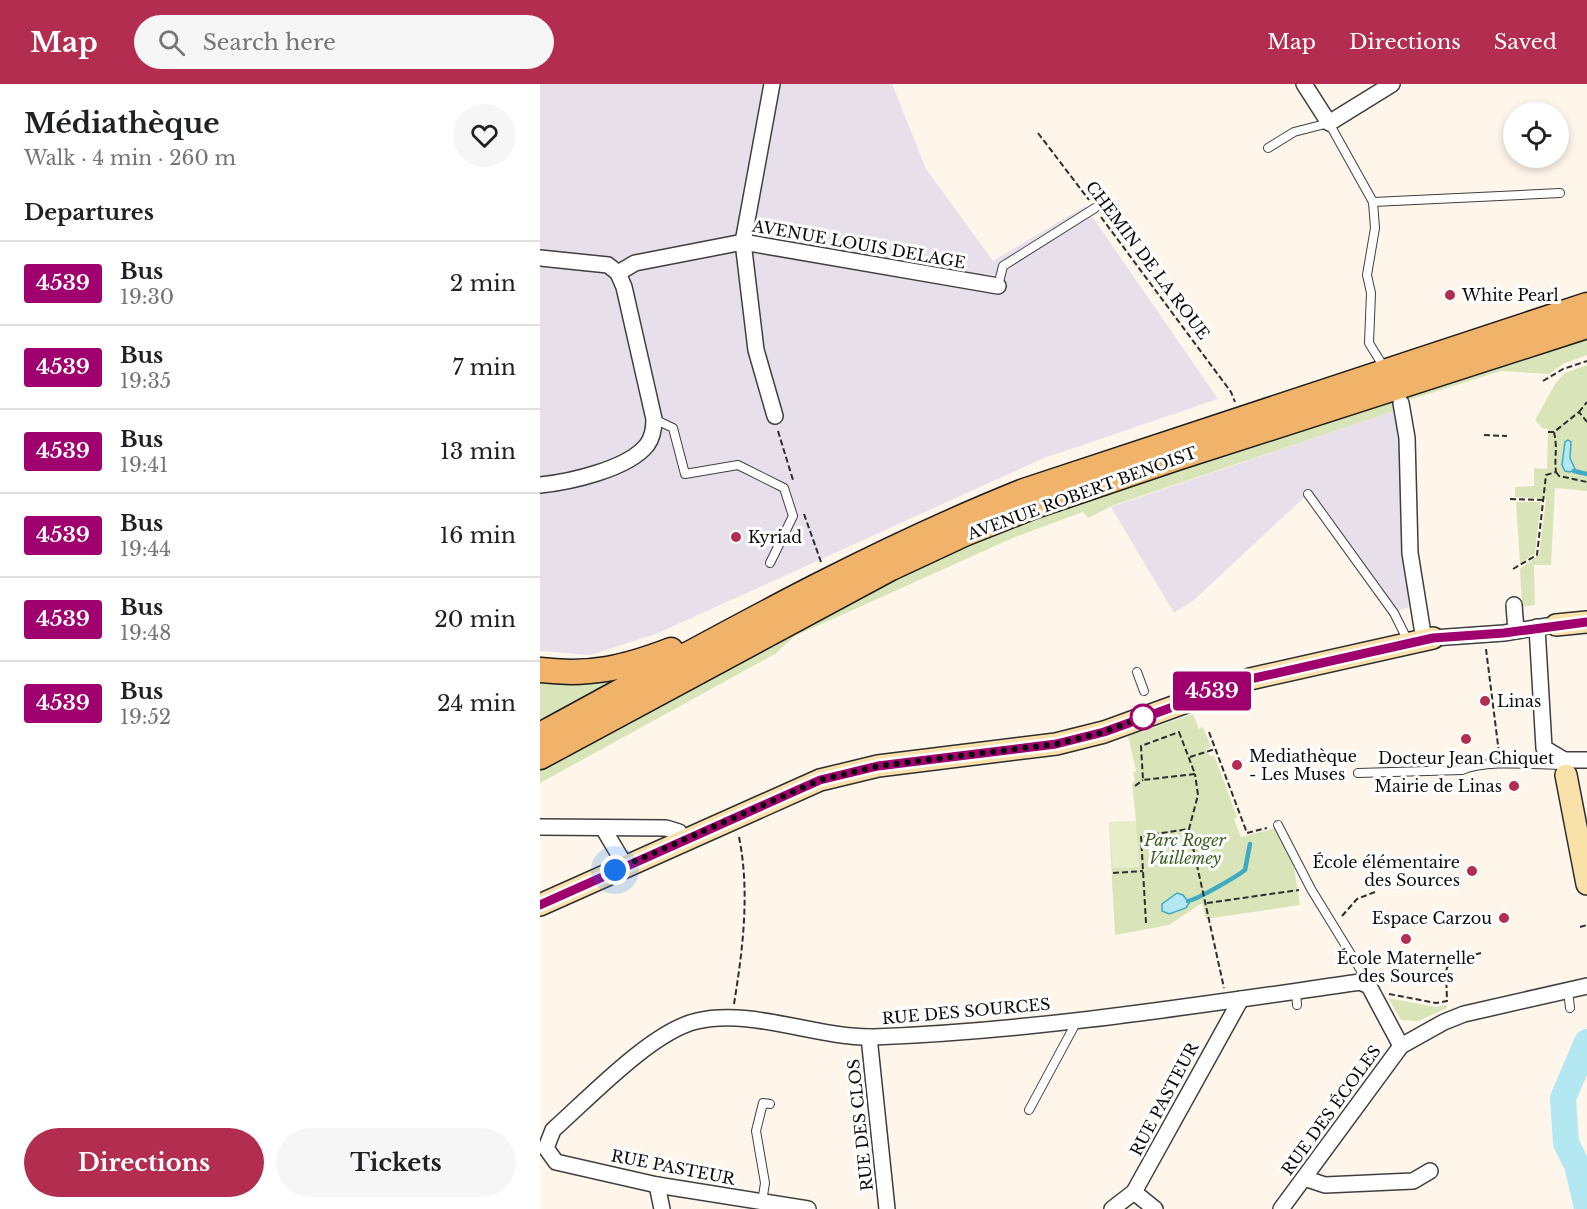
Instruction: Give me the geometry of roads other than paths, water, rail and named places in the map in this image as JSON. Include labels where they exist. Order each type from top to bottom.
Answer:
[{"type":"main road","name":"AVENUE ROBERT BENOIST","points":[[540,735],[896,546],[958,517],[1024,490],[1587,305]]},
{"type":"main road","name":"AVENUE ROBERT BENOIST","points":[[540,757],[891,568],[964,534],[1032,507],[1177,458],[1587,326]]},
{"type":"main road","points":[[540,670],[593,672],[629,666],[675,648],[703,647]]},
{"type":"street","points":[[772,84],[743,242],[756,350],[775,416]]},
{"type":"street","points":[[1304,84],[1329,123],[1392,84]]},
{"type":"street","name":"AVENUE LOUIS DELAGE","points":[[618,273],[635,263],[743,242],[998,286]]},
{"type":"street","points":[[540,258],[608,265],[618,273],[624,286],[654,419],[654,432],[648,443],[626,462],[561,483],[540,484]]},
{"type":"street","points":[[1401,403],[1407,438],[1410,553],[1422,641]]},
{"type":"street","points":[[1514,604],[1516,631]]},
{"type":"street","points":[[540,905],[625,865],[820,780],[878,766],[1056,744],[1104,732],[1250,679],[1422,641],[1585,622]]},
{"type":"street","points":[[1546,626],[1544,748],[1565,767],[1587,885]]},
{"type":"street","points":[[1565,767],[1587,760]]},
{"type":"street","points":[[540,827],[666,828],[679,832],[684,839]]},
{"type":"street","points":[[603,828],[625,865]]},
{"type":"street","points":[[1360,981],[1369,986],[1401,1046]]},
{"type":"street","name":"RUE DES SOURCES","points":[[543,1149],[553,1130],[656,1040],[696,1021],[732,1018],[869,1037],[989,1030],[1234,1000],[1296,998],[1360,981]]},
{"type":"street","name":"RUE DES ÉCOLES","points":[[1281,1209],[1401,1046],[1464,1014],[1587,986]]},
{"type":"street","name":"RUE PASTEUR","points":[[1112,1209],[1134,1192],[1234,1000]]},
{"type":"street","name":"RUE DES CLOS","points":[[869,1037],[887,1209]]},
{"type":"street","name":"RUE PASTEUR","points":[[543,1149],[556,1162],[657,1185],[808,1209]]},
{"type":"street","points":[[1304,1178],[1325,1185],[1413,1181],[1430,1171]]},
{"type":"street","points":[[657,1185],[662,1209]]},
{"type":"street","points":[[1134,1192],[1155,1209]]},
{"type":"lane","points":[[1268,148],[1294,132],[1329,123],[1373,202],[1375,228],[1367,275],[1371,293],[1369,343],[1386,370]]},
{"type":"lane","points":[[1373,202],[1560,193]]},
{"type":"lane","points":[[998,286],[1003,266],[1095,208]]},
{"type":"lane","points":[[654,419],[673,428],[685,474],[738,465],[784,488],[793,516],[770,563]]},
{"type":"lane","points":[[1308,494],[1394,613],[1422,641]]},
{"type":"lane","points":[[1137,672],[1144,691]]},
{"type":"lane","points":[[1358,773],[1462,770],[1471,766],[1500,765],[1565,767]]},
{"type":"lane","points":[[1278,825],[1311,889],[1363,974],[1360,981]]},
{"type":"lane","points":[[1568,990],[1570,1008]]},
{"type":"lane","points":[[1029,1110],[1077,1019]]},
{"type":"lane","points":[[762,1202],[765,1183],[756,1131],[763,1102],[770,1104]]},
{"type":"water","points":[[1568,440],[1571,442],[1570,458],[1575,469],[1570,472],[1565,471],[1562,465],[1565,442]]},
{"type":"water","points":[[1177,893],[1183,895],[1189,903],[1186,908],[1169,914],[1162,911],[1162,904]]},
{"type":"waterway","points":[[1574,471],[1587,474]]},
{"type":"waterway","points":[[1188,901],[1245,870],[1250,844]]},
{"type":"waterway","points":[[1587,1042],[1563,1098],[1566,1143],[1577,1165],[1587,1208]]},
{"type":"place","name":"White Pearl","points":[[1450,295]]},
{"type":"place","name":"Kyriad","points":[[736,537]]},
{"type":"place","name":"Linas","points":[[1485,701]]},
{"type":"place","name":"Docteur Jean Chiquet","points":[[1466,739]]},
{"type":"place","name":"Mediathèque - Les Muses","points":[[1237,765]]},
{"type":"place","name":"Mairie de Linas","points":[[1514,786]]},
{"type":"place","name":"École élémentaire des Sources","points":[[1472,871]]},
{"type":"place","name":"Espace Carzou","points":[[1504,918]]},
{"type":"place","name":"École Maternelle des Sources","points":[[1406,939]]},
{"type":"park label","name":"Parc Roger Vuillemey","points":[[1185,849]]}]
